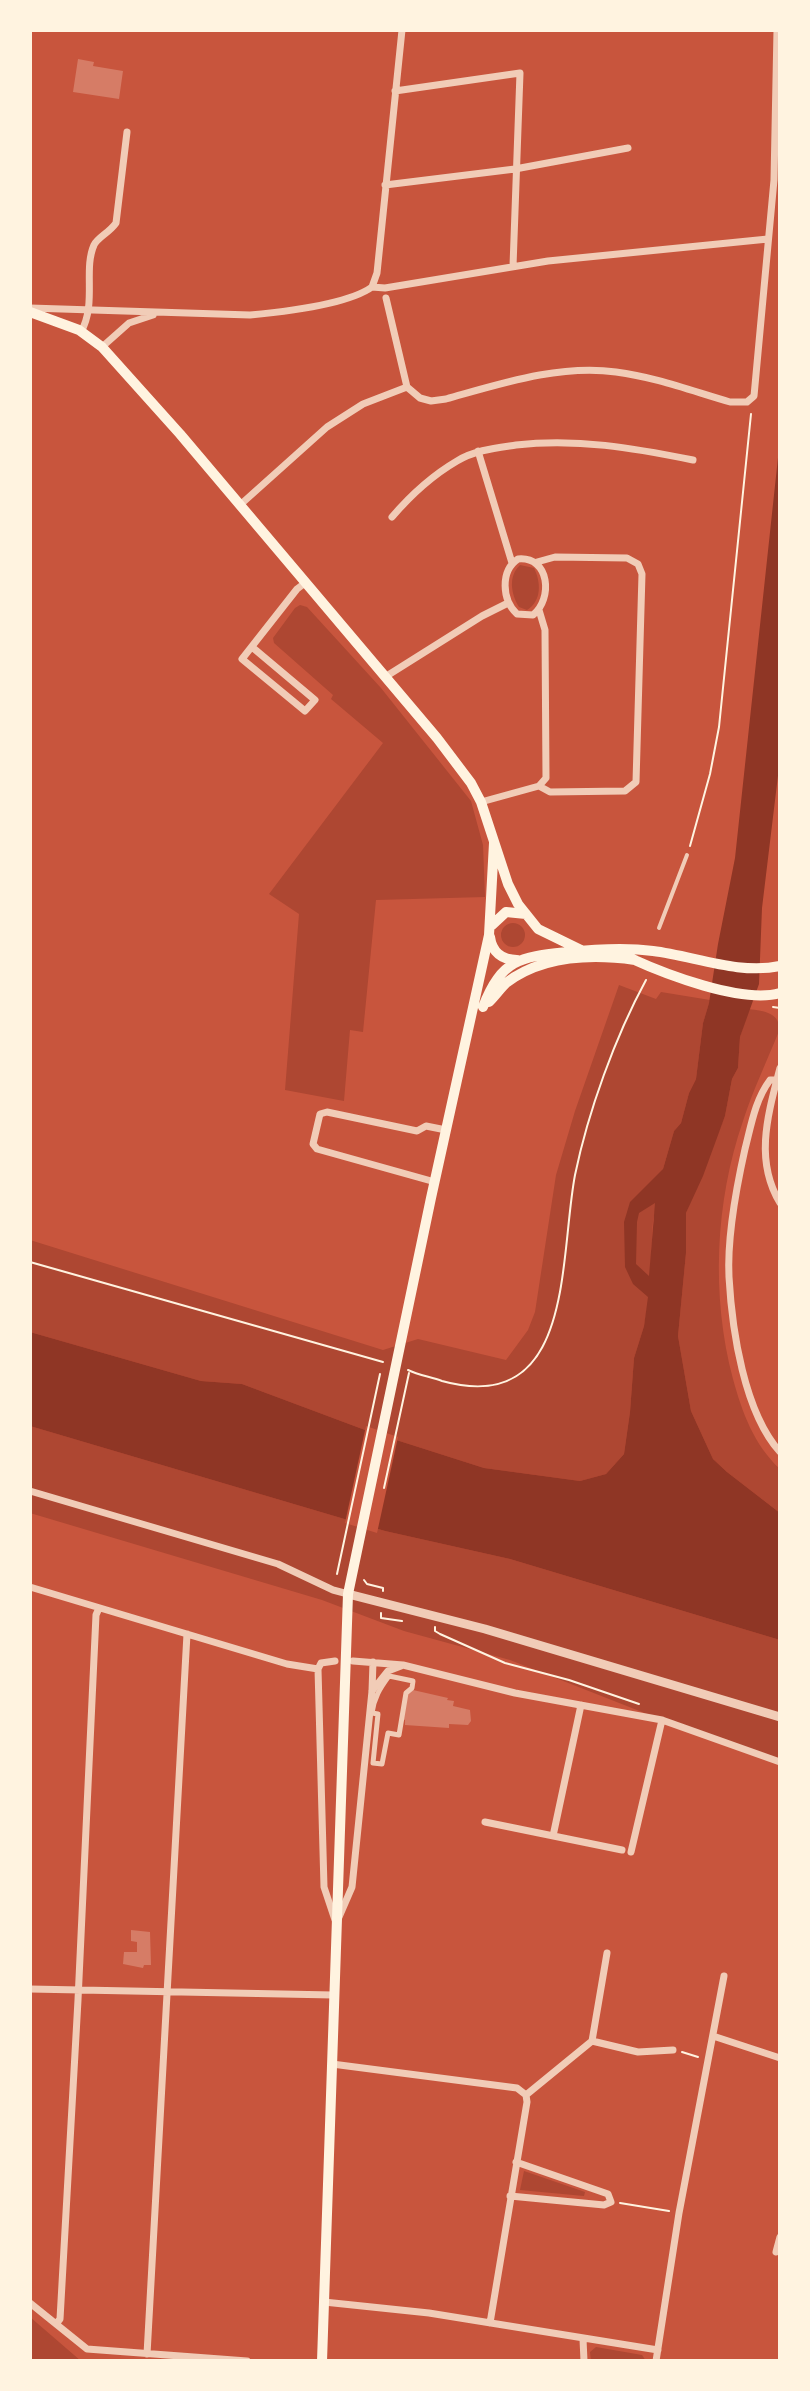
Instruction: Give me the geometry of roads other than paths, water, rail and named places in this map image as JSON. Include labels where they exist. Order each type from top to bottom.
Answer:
[{"type":"main road","points":[[30,310],[81,332],[102,347],[240,505],[454,760],[481,802],[508,884],[518,904],[538,929],[581,950]]},
{"type":"main road","points":[[494,843],[490,931],[495,951],[509,960],[581,950],[651,950],[766,969],[780,966]]},
{"type":"main road","points":[[322,2361],[348,1594],[490,931],[495,920],[506,912],[527,915]]},
{"type":"main road","points":[[470,1025],[496,982],[537,945],[538,929]]},
{"type":"main road","points":[[610,950],[701,985],[763,996],[779,994]]},
{"type":"main road","points":[[483,1007],[515,977],[553,961],[605,957],[635,960]]},
{"type":"street","points":[[30,310],[89,308],[160,314],[250,315],[363,294],[372,287],[377,273],[402,30]]},
{"type":"street","points":[[386,298],[407,387],[420,398],[431,401],[546,374],[585,370],[617,372],[730,402],[747,402],[754,396],[774,180],[777,30]]},
{"type":"street","points":[[395,91],[520,73],[513,266]]},
{"type":"street","points":[[81,332],[89,317],[92,250],[97,239],[108,233],[116,223],[127,132]]},
{"type":"street","points":[[385,185],[515,169],[628,148]]},
{"type":"street","points":[[372,287],[385,288],[513,266],[768,239]]},
{"type":"street","points":[[102,347],[129,323],[160,314]]},
{"type":"street","points":[[240,505],[327,427],[363,404],[407,387]]},
{"type":"street","points":[[392,517],[408,498],[431,480],[457,461],[478,451],[541,443],[606,443],[693,460]]},
{"type":"street","points":[[478,451],[512,563]]},
{"type":"street","points":[[537,562],[543,575],[545,592],[539,610],[533,615],[517,614],[508,603],[506,575],[512,563],[524,558],[537,562],[555,557],[627,558],[638,564],[642,574],[636,782],[625,791],[550,792],[539,786]]},
{"type":"street","points":[[252,647],[315,700],[305,711],[242,659],[305,583]]},
{"type":"street","points":[[385,677],[508,603]]},
{"type":"street","points":[[481,802],[539,786],[546,778],[545,630],[539,610]]},
{"type":"street","points":[[780,1068],[764,1153],[767,1177],[780,1203]]},
{"type":"street","points":[[777,1080],[770,1080],[753,1116],[736,1190],[729,1276],[744,1372],[756,1414],[780,1452]]},
{"type":"street","points":[[435,1182],[317,1149],[313,1144],[320,1114],[327,1112],[417,1131],[426,1126],[446,1130]]},
{"type":"street","points":[[30,1491],[278,1564],[333,1590],[485,1629],[780,1717]]},
{"type":"street","points":[[30,1587],[287,1664],[318,1669]]},
{"type":"street","points":[[56,2324],[60,2319],[96,1615],[99,1608]]},
{"type":"street","points":[[147,2354],[187,1634]]},
{"type":"street","points":[[335,1661],[321,1663],[318,1669],[324,1887],[336,1922]]},
{"type":"street","points":[[353,1661],[403,1665],[515,1693],[662,1720],[780,1762]]},
{"type":"street","points":[[336,1922],[352,1887],[373,1662]]},
{"type":"street","points":[[372,1691],[388,1671],[403,1665]]},
{"type":"street","points":[[389,1676],[413,1681],[412,1688],[406,1693],[399,1735],[388,1733],[382,1764],[373,1763],[378,1714],[372,1713],[375,1696],[389,1676]]},
{"type":"street","points":[[553,1836],[581,1705]]},
{"type":"street","points":[[485,1822],[626,1851],[662,1720]]},
{"type":"street","points":[[526,2095],[592,2041],[607,1953]]},
{"type":"street","points":[[656,2361],[679,2213],[724,1976]]},
{"type":"street","points":[[30,1989],[333,1995]]},
{"type":"street","points":[[713,2036],[780,2058]]},
{"type":"street","points":[[592,2041],[638,2052],[673,2050]]},
{"type":"street","points":[[332,2064],[517,2088],[526,2095],[490,2323]]},
{"type":"street","points":[[510,2196],[604,2205],[611,2202],[608,2194],[516,2162]]},
{"type":"street","points":[[776,2252],[780,2237]]},
{"type":"street","points":[[324,2302],[429,2313],[658,2350]]},
{"type":"street","points":[[30,2303],[87,2349],[247,2361]]},
{"type":"street","points":[[583,2339],[584,2361]]},
{"type":"lane","points":[[659,928],[687,855]]}]
